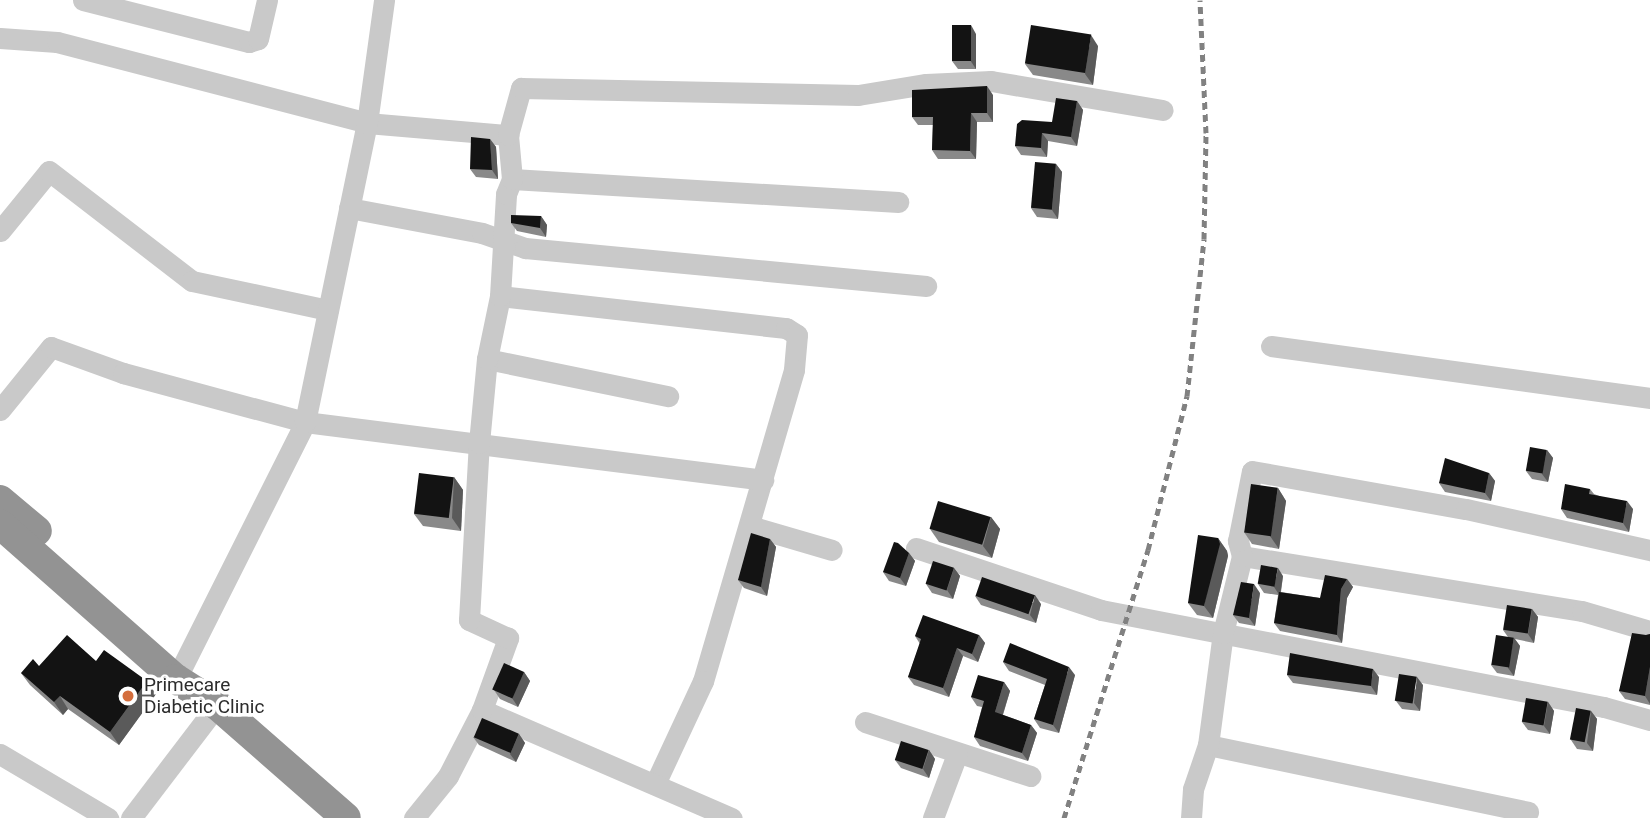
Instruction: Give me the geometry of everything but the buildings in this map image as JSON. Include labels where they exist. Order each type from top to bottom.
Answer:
[{"type":"highway","points":[[0,500],[217,705],[346,818]]},
{"type":"highway","points":[[0,524],[181,669]]},
{"type":"street","points":[[83,0],[249,42],[258,39],[267,0]]},
{"type":"street","points":[[181,669],[305,422],[367,123],[383,0]]},
{"type":"street","points":[[0,38],[57,42],[367,123],[508,135]]},
{"type":"street","points":[[414,818],[448,776],[482,710],[508,638],[469,620],[479,443],[487,359],[500,296],[500,240],[512,179],[508,135],[521,88],[858,95],[926,84],[991,81],[1163,110]]},
{"type":"street","points":[[0,231],[48,171],[192,281],[328,310]]},
{"type":"street","points":[[512,179],[898,202]]},
{"type":"street","points":[[349,208],[500,240],[525,248],[926,286]]},
{"type":"street","points":[[500,296],[786,328],[797,335],[794,370],[703,681],[655,783]]},
{"type":"street","points":[[1271,346],[1650,398]]},
{"type":"street","points":[[0,410],[51,347],[123,373],[305,422],[763,480]]},
{"type":"street","points":[[487,359],[668,396]]},
{"type":"street","points":[[1200,816],[1193,789],[1208,745],[1223,633],[1242,556],[1238,541],[1252,471],[1466,509],[1650,550]]},
{"type":"street","points":[[750,526],[832,550]]},
{"type":"street","points":[[916,548],[1101,610],[1604,707],[1650,720]]},
{"type":"street","points":[[1242,556],[1582,611],[1650,631]]},
{"type":"street","points":[[131,818],[217,705]]},
{"type":"street","points":[[482,710],[732,818]]},
{"type":"street","points":[[865,722],[1030,776]]},
{"type":"street","points":[[1208,745],[1528,812]]},
{"type":"street","points":[[0,754],[108,818]]},
{"type":"street","points":[[933,818],[957,754]]},
{"type":"railway","points":[[1064,818],[1148,550],[1187,396],[1204,239],[1206,133],[1200,0]]},
{"type":"place","name":"Primecare Diabetic Clinic","points":[[128,696]]}]
